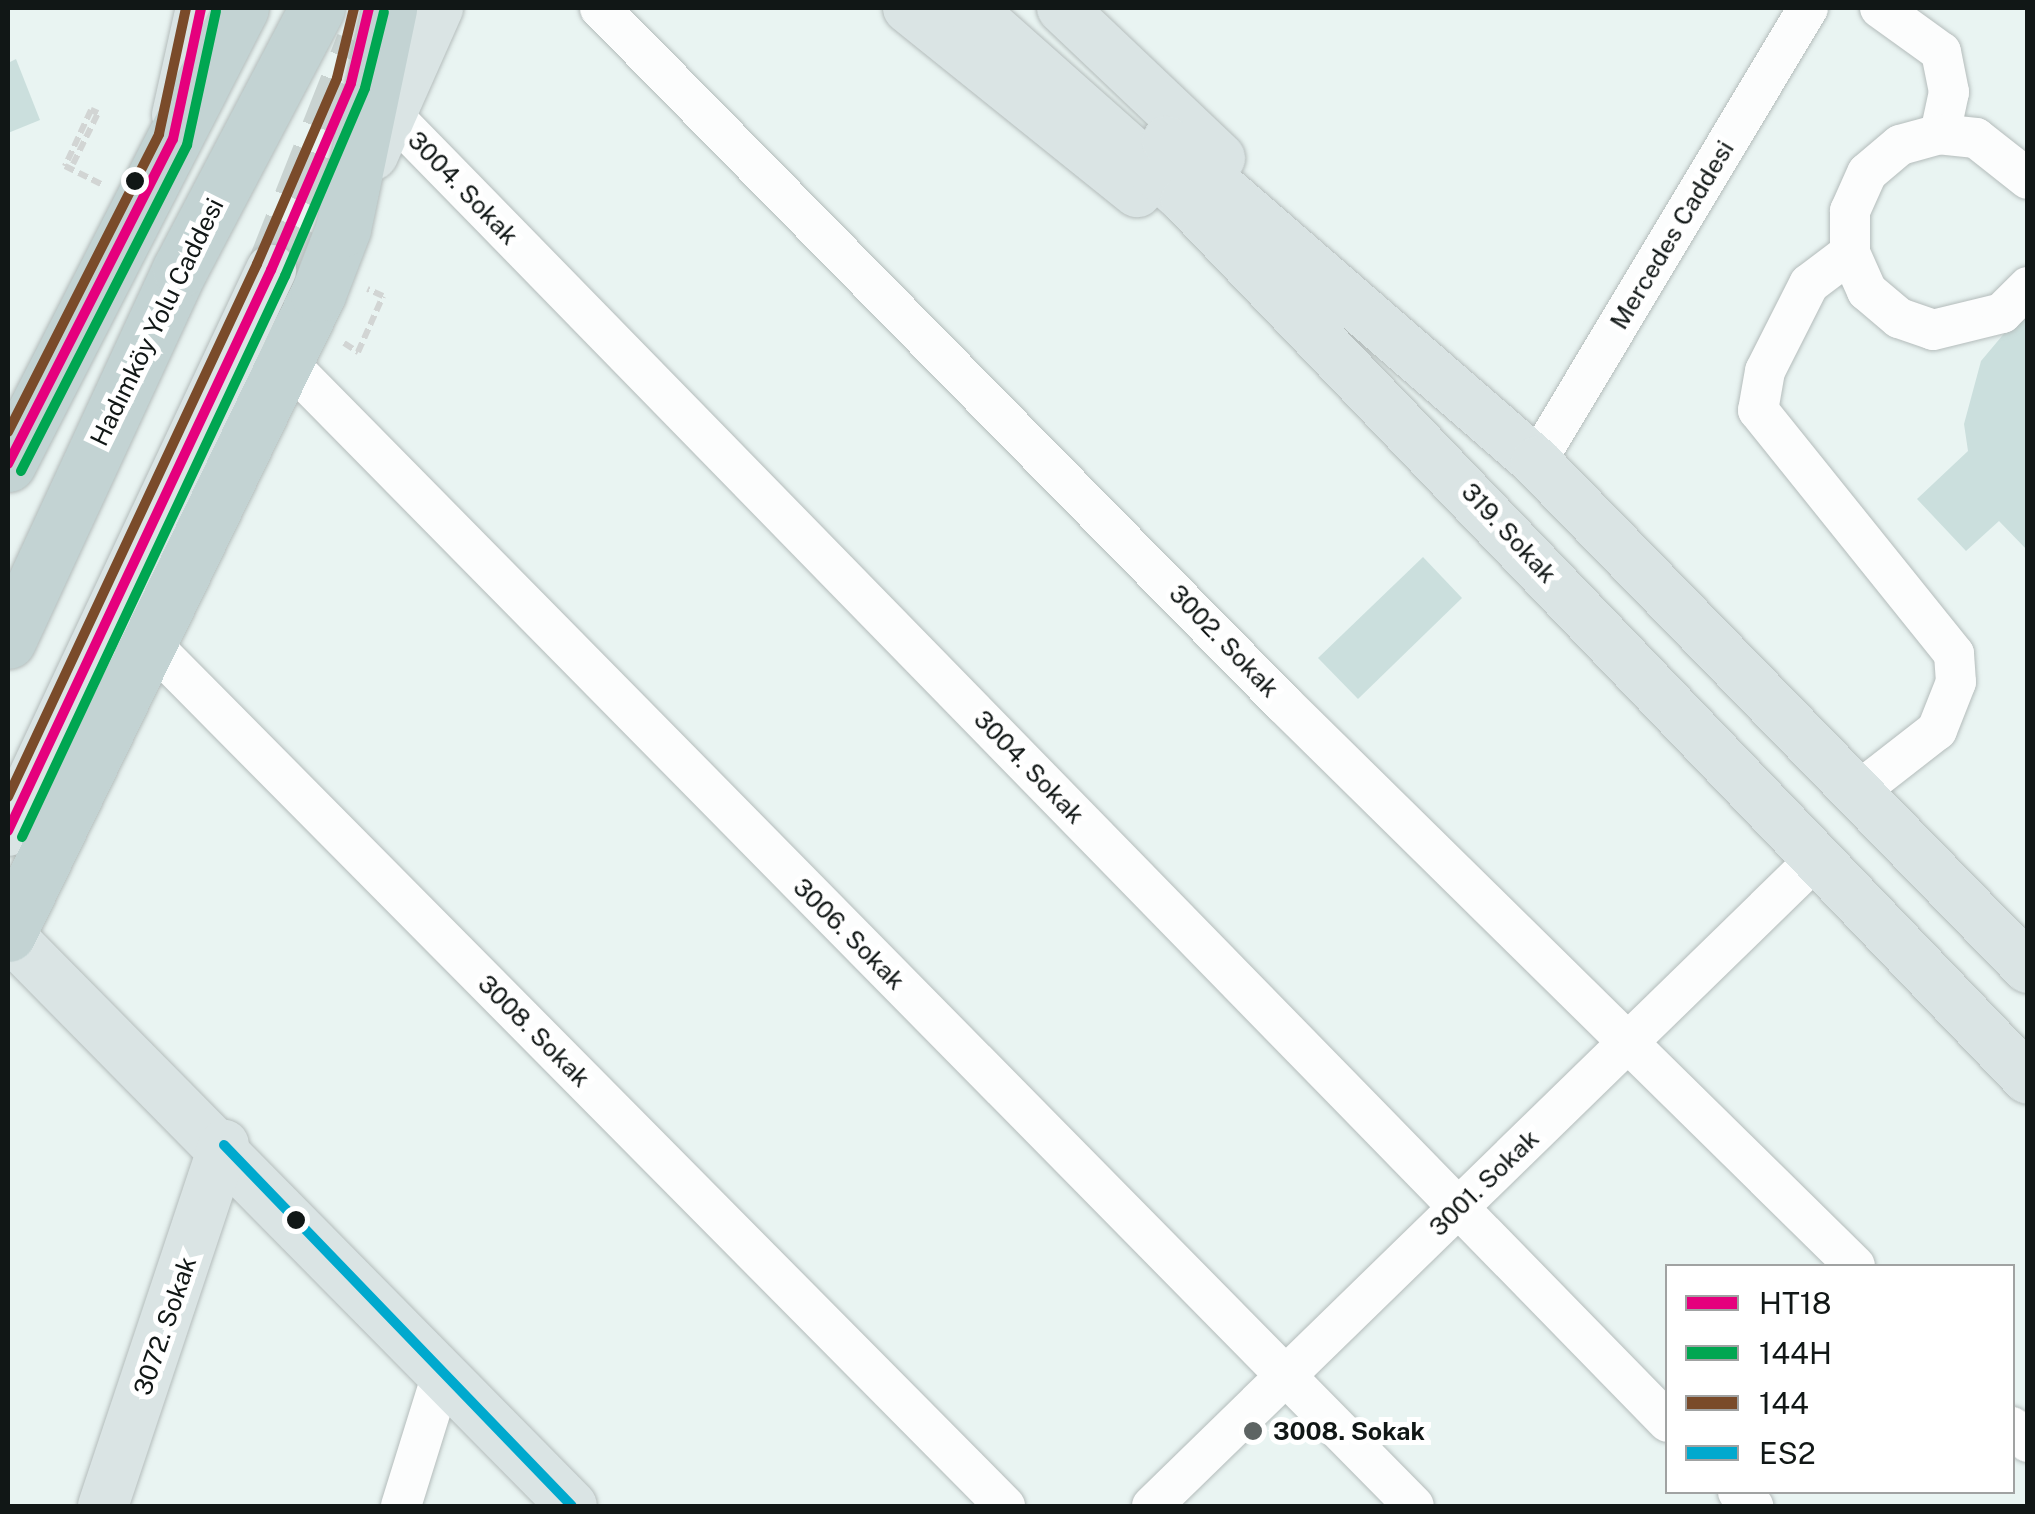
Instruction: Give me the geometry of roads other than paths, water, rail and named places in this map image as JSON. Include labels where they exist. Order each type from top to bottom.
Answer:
[{"type":"highway","points":[[8,464],[241,8]]},
{"type":"highway","name":"Hadımköy Yolu Caddesi","points":[[8,641],[180,269],[317,8]]},
{"type":"highway","points":[[8,934],[286,361],[343,228],[389,8]]},
{"type":"highway","points":[[8,425],[60,368]]},
{"type":"main road","points":[[173,139],[201,8]]},
{"type":"main road","points":[[343,228],[438,8]]},
{"type":"main road","points":[[908,8],[1060,139],[1286,306]]},
{"type":"main road","name":"319. Sokak","points":[[970,8],[1186,200],[2028,1079]]},
{"type":"main road","points":[[1012,8],[1267,222],[1536,462],[1860,790],[2028,968]]},
{"type":"main road","points":[[1062,8],[1206,138],[1267,222]]},
{"type":"main road","points":[[8,830],[271,270]]},
{"type":"main road","points":[[8,934],[224,1145],[572,1506]]},
{"type":"main road","name":"3072. Sokak","points":[[103,1506],[224,1145]]},
{"type":"street","name":"3002. Sokak","points":[[600,8],[1625,1044],[1647,1054],[1853,1264]]},
{"type":"street","name":"Mercedes Caddesi","points":[[1536,462],[1808,8]]},
{"type":"street","points":[[1880,8],[1941,52],[1949,92],[1940,134]]},
{"type":"street","name":"3004. Sokak","points":[[390,113],[1456,1211],[1665,1419]]},
{"type":"street","points":[[2028,179],[1976,138],[1940,134],[1900,145],[1867,172],[1850,211],[1850,253],[1867,291],[1898,318],[1933,330],[2002,312],[2028,286]]},
{"type":"street","points":[[1850,253],[1809,284],[1765,371],[1758,410],[1954,654],[1956,682],[1954,708],[1937,730],[1860,790]]},
{"type":"street","name":"3006. Sokak","points":[[286,361],[1414,1506]]},
{"type":"street","name":"3008. Sokak","points":[[148,641],[1005,1506]]},
{"type":"street","name":"3001. Sokak","points":[[1152,1506],[1816,860]]},
{"type":"street","points":[[402,1506],[442,1374]]},
{"type":"tunnel","points":[[271,270],[361,43]]},
{"type":"place","name":"3008. Sokak","points":[[1253,1431]]}]
